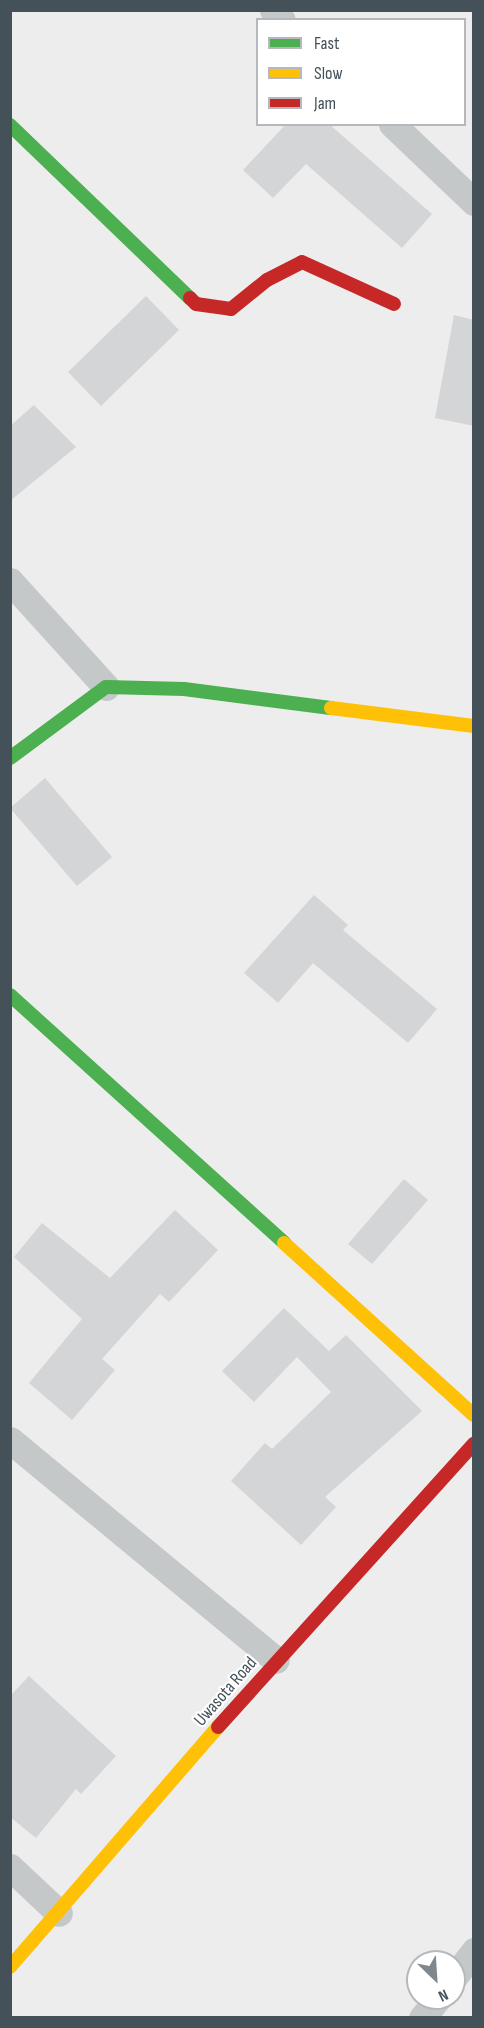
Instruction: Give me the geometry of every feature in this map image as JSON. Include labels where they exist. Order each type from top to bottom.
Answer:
[{"type":"street","points":[[10,125],[196,304],[231,309],[267,280],[302,262],[394,304]]},
{"type":"street","points":[[394,126],[474,202]]},
{"type":"street","points":[[10,580],[106,687]]},
{"type":"street","points":[[10,758],[106,687],[184,689],[474,726]]},
{"type":"street","points":[[10,995],[474,1415]]},
{"type":"street","points":[[10,1440],[276,1660]]},
{"type":"street","name":"Uwasota Road","points":[[10,1967],[276,1660],[474,1444]]},
{"type":"street","points":[[10,1867],[59,1913]]},
{"type":"building","points":[[284,126],[331,126],[432,214],[402,248],[306,164],[273,198],[243,170]]},
{"type":"building","points":[[146,296],[179,330],[101,406],[68,372]]},
{"type":"building","points":[[454,315],[474,320],[474,426],[435,418]]},
{"type":"building","points":[[34,405],[76,447],[10,501],[10,426]]},
{"type":"building","points":[[45,778],[112,857],[77,886],[10,808]]},
{"type":"building","points":[[314,895],[348,925],[343,930],[437,1009],[408,1043],[313,963],[278,1003],[244,973]]},
{"type":"building","points":[[404,1179],[428,1200],[372,1264],[348,1244]]},
{"type":"building","points":[[175,1210],[218,1250],[169,1302],[160,1294],[102,1359],[115,1370],[72,1420],[29,1383],[82,1319],[14,1257],[42,1223],[110,1278]]},
{"type":"building","points":[[284,1308],[329,1351],[346,1335],[422,1411],[325,1497],[336,1507],[301,1545],[231,1481],[265,1443],[272,1449],[331,1392],[297,1357],[254,1402],[222,1371]]},
{"type":"building","points":[[29,1676],[116,1756],[81,1794],[76,1789],[36,1838],[10,1817],[10,1696]]},
{"type":"traffic: fast","points":[[10,125],[190,298]]},
{"type":"traffic: fast","points":[[10,758],[106,687],[184,689],[331,708]]},
{"type":"traffic: fast","points":[[10,995],[284,1243]]},
{"type":"traffic: slow","points":[[331,708],[474,726]]},
{"type":"traffic: slow","points":[[284,1243],[474,1415]]},
{"type":"traffic: slow","points":[[10,1967],[218,1727]]},
{"type":"traffic: jam","points":[[190,298],[196,304],[231,309],[267,280],[302,262],[394,304]]},
{"type":"traffic: jam","points":[[218,1727],[474,1444]]}]
